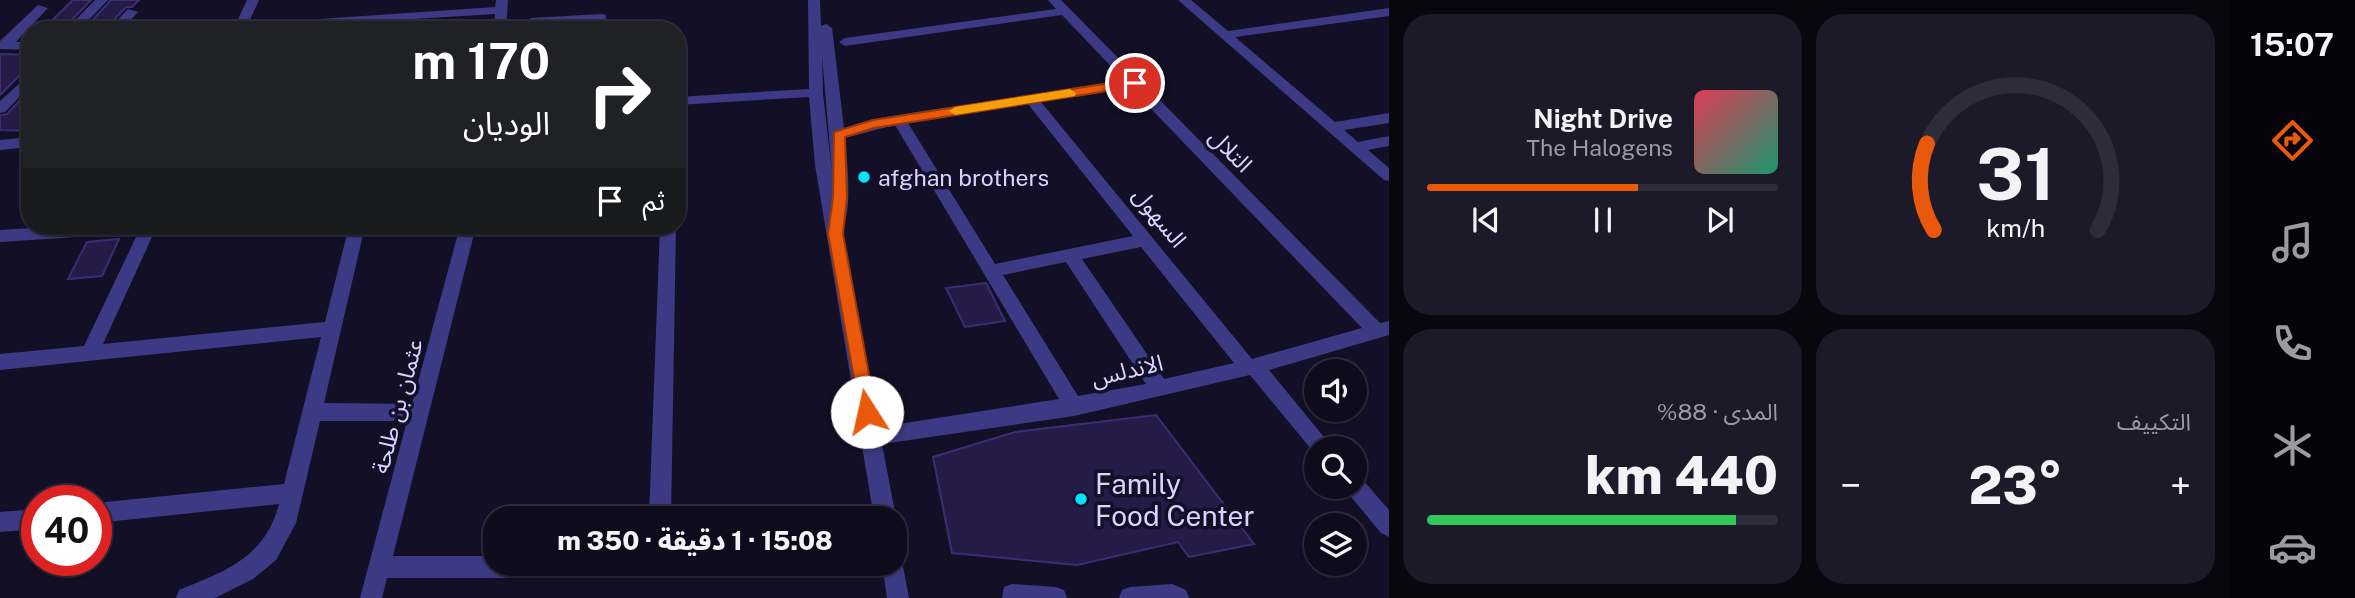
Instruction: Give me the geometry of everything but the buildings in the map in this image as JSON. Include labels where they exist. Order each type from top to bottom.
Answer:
[{"type":"street","points":[[81,21],[102,0]]},
{"type":"street","points":[[242,0],[253,0],[244,21]]},
{"type":"street","points":[[600,0],[602,21]]},
{"type":"street","points":[[814,0],[816,94],[823,166],[883,506]]},
{"type":"street","points":[[824,0],[830,76],[838,115],[840,197],[836,234]]},
{"type":"street","points":[[1184,0],[1389,176]]},
{"type":"street","points":[[343,21],[502,5]]},
{"type":"street","points":[[845,42],[1060,6]]},
{"type":"street","name":"التلال","points":[[1060,6],[1383,330]]},
{"type":"street","points":[[29,21],[42,8]]},
{"type":"street","points":[[123,21],[132,12]]},
{"type":"street","points":[[1225,35],[1389,12]]},
{"type":"street","points":[[407,21],[408,16]]},
{"type":"street","points":[[5,46],[21,30]]},
{"type":"street","points":[[5,46],[21,33]]},
{"type":"street","points":[[838,135],[873,124],[1135,83]]},
{"type":"street","points":[[0,91],[21,92]]},
{"type":"street","points":[[686,100],[804,92],[816,94],[826,106],[831,145],[839,158]]},
{"type":"street","points":[[0,109],[21,93]]},
{"type":"street","name":"السهول","points":[[1031,99],[1251,367],[1312,436]]},
{"type":"street","points":[[838,115],[855,122],[873,124]]},
{"type":"street","points":[[1332,127],[1389,118]]},
{"type":"street","points":[[899,120],[1074,407]]},
{"type":"street","points":[[1355,147],[1389,141]]},
{"type":"street","points":[[0,145],[21,143]]},
{"type":"street","points":[[0,236],[21,235]]},
{"type":"street","points":[[90,352],[144,235]]},
{"type":"street","points":[[187,598],[246,573],[264,559],[278,541],[355,235]]},
{"type":"street","name":"عثمان بن طلحة","points":[[372,598],[466,235]]},
{"type":"street","points":[[660,506],[668,235]]},
{"type":"street","points":[[991,271],[1145,240]]},
{"type":"street","points":[[1070,255],[1158,388]]},
{"type":"street","points":[[0,362],[331,330]]},
{"type":"street","name":"الاندلس","points":[[872,437],[1074,407],[1251,367],[1383,330]]},
{"type":"street","points":[[312,412],[421,413]]},
{"type":"street","points":[[112,511],[292,493]]},
{"type":"street","points":[[1366,499],[1389,526]]},
{"type":"street","points":[[0,522],[21,520]]},
{"type":"street","points":[[379,567],[483,567]]},
{"type":"street","points":[[895,576],[898,598]]},
{"type":"street","points":[[1012,595],[1056,598]]},
{"type":"street","points":[[1130,598],[1172,595],[1178,598]]},
{"type":"slow traffic","points":[[955,111],[1070,93]]},
{"type":"place","name":"afghan brothers","points":[[864,177]]},
{"type":"place","name":"Family Food Center","points":[[1081,499]]},
{"type":"route","points":[[867,412],[836,234],[840,197],[838,135],[873,124],[1135,83]]}]
